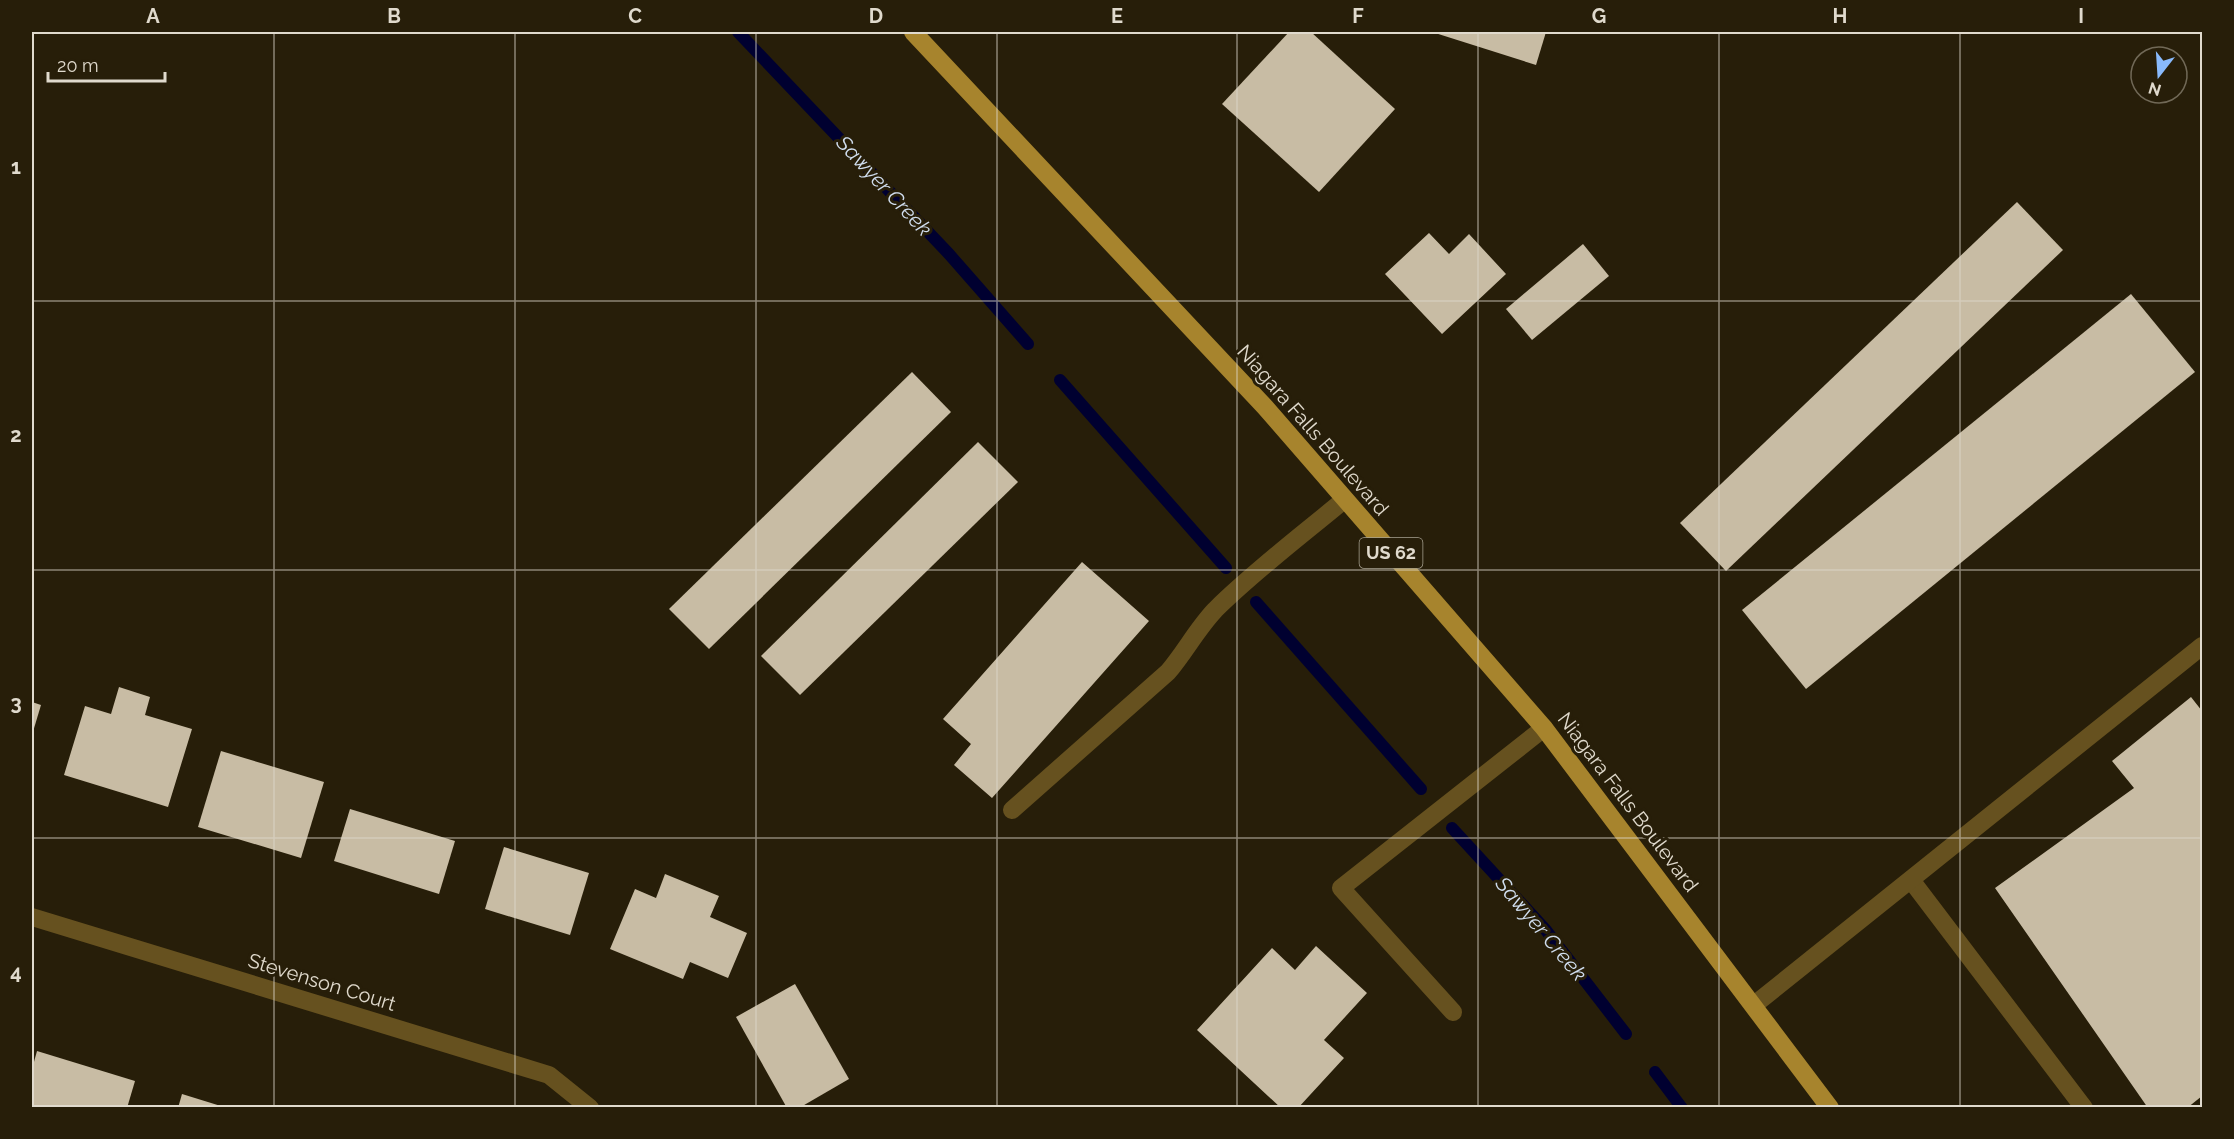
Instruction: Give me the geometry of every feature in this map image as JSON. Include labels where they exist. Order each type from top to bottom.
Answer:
[{"type":"main road","name":"Niagara Falls Boulevard","points":[[913,32],[1265,407],[1544,728],[1830,1107]]},
{"type":"street","points":[[1012,810],[1168,672],[1184,653],[1196,631],[1217,608],[1344,500]]},
{"type":"street","points":[[1754,1005],[2202,646]]},
{"type":"street","points":[[1453,1012],[1341,888],[1544,728]]},
{"type":"street","points":[[1911,880],[2084,1107]]},
{"type":"street","name":"Stevenson Court","points":[[32,917],[549,1075],[590,1107]]},
{"type":"building","points":[[1289,32],[1311,32],[1395,109],[1319,192],[1222,104]]},
{"type":"building","points":[[1432,32],[1546,32],[1536,65]]},
{"type":"building","points":[[2017,202],[2063,250],[1726,571],[1680,523]]},
{"type":"building","points":[[1429,233],[1449,254],[1469,234],[1506,274],[1442,334],[1385,274]]},
{"type":"building","points":[[1583,244],[1609,276],[1532,340],[1506,309]]},
{"type":"building","points":[[2131,294],[2195,372],[1806,689],[1742,610]]},
{"type":"building","points":[[912,372],[951,412],[709,649],[669,609]]},
{"type":"building","points":[[978,442],[1018,482],[800,695],[761,656]]},
{"type":"building","points":[[1082,562],[1149,621],[992,798],[954,765],[971,744],[943,719]]},
{"type":"building","points":[[119,687],[150,697],[145,715],[192,729],[168,807],[64,775],[85,706],[111,714]]},
{"type":"building","points":[[2191,697],[2202,711],[2202,1096],[2187,1108],[2148,1108],[1995,888],[2134,788],[2112,761]]},
{"type":"building","points":[[32,702],[41,705],[32,735]]},
{"type":"building","points":[[221,751],[324,782],[301,858],[198,827]]},
{"type":"building","points":[[350,809],[455,841],[439,894],[334,861]]},
{"type":"building","points":[[504,847],[589,873],[570,935],[485,909]]},
{"type":"building","points":[[665,874],[719,896],[710,917],[747,933],[728,978],[690,962],[683,979],[610,949],[635,889],[656,898]]},
{"type":"building","points":[[1316,946],[1367,993],[1324,1040],[1344,1058],[1298,1108],[1281,1108],[1197,1030],[1272,948],[1295,970]]},
{"type":"building","points":[[795,984],[849,1079],[799,1108],[787,1108],[736,1017]]},
{"type":"building","points":[[37,1051],[135,1081],[127,1108],[32,1108],[32,1069]]},
{"type":"building","points":[[182,1094],[224,1107],[224,1108],[178,1108]]},
{"type":"waterway","name":"Sawyer Creek","points":[[738,32],[949,254],[1028,344]]},
{"type":"waterway","name":"Sawyer Creek","points":[[1060,380],[1226,568]]},
{"type":"waterway","name":"Sawyer Creek","points":[[1256,602],[1421,789]]},
{"type":"waterway","name":"Sawyer Creek","points":[[1452,828],[1545,929],[1626,1034]]},
{"type":"waterway","name":"Sawyer Creek","points":[[1655,1072],[1682,1108]]}]
